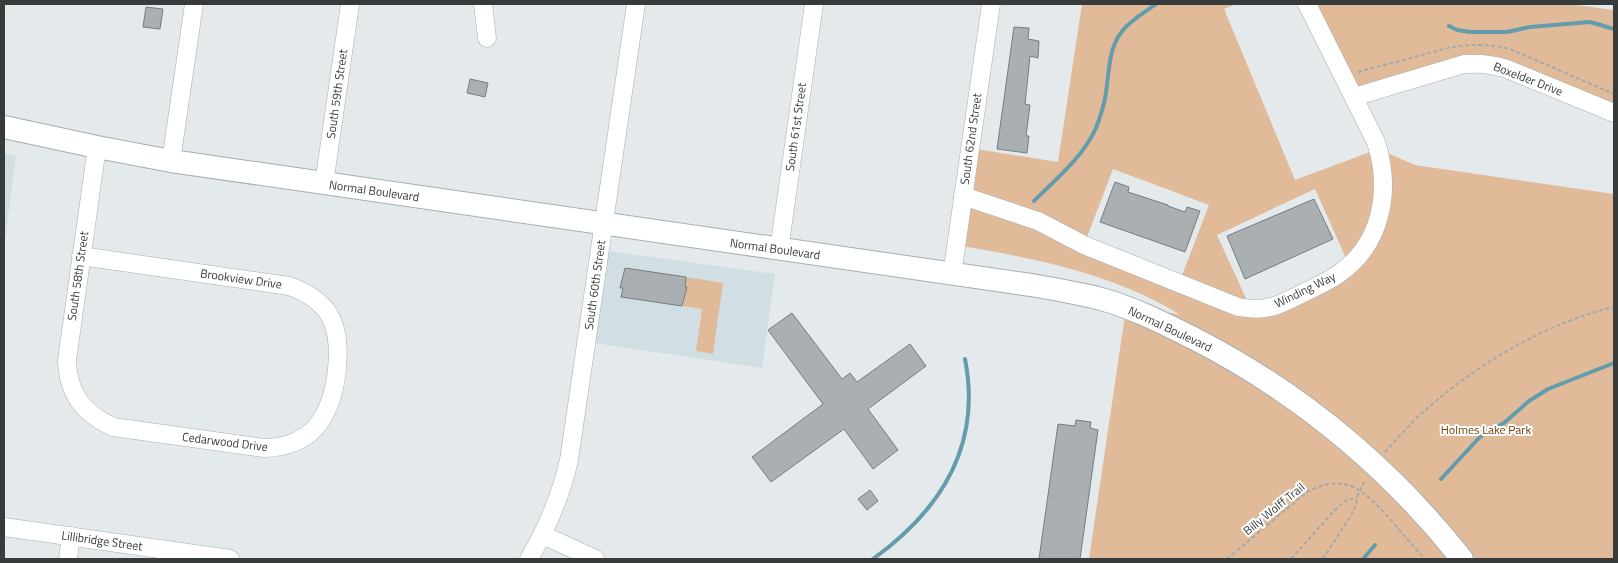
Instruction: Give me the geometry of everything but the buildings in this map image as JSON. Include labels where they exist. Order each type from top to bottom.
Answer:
[{"type":"main road","name":"Normal Boulevard","points":[[4,127],[171,161],[952,274],[1071,292],[1103,300],[1146,316],[1222,353],[1274,384],[1324,421],[1374,464],[1411,499],[1462,559]]},
{"type":"street","points":[[171,161],[194,4]]},
{"type":"street","name":"South 59th Street","points":[[324,184],[350,4]]},
{"type":"street","points":[[483,4],[487,38]]},
{"type":"street","name":"South 60th Street","points":[[529,559],[543,535],[556,505],[569,460],[636,4]]},
{"type":"street","name":"South 61st Street","points":[[779,250],[814,4]]},
{"type":"street","name":"South 62nd Street","points":[[952,274],[991,4]]},
{"type":"street","name":"Winding Way","points":[[963,196],[1038,221],[1084,245],[1238,307],[1265,309],[1286,302],[1326,282],[1342,272],[1355,259],[1375,228],[1382,202],[1384,174],[1376,142],[1307,4]]},
{"type":"street","name":"Boxelder Drive","points":[[1354,97],[1464,64],[1478,63],[1500,67],[1614,113]]},
{"type":"street","name":"South 58th Street","points":[[79,402],[70,385],[67,360],[97,147]]},
{"type":"street","name":"Brookview Drive","points":[[81,256],[299,289],[317,301],[327,312],[332,322],[339,346],[336,375]]},
{"type":"street","name":"Cedarwood Drive","points":[[79,402],[100,421],[119,428],[275,448],[290,445],[303,439],[322,421],[329,409],[336,375]]},
{"type":"street","name":"Lillibridge Street","points":[[4,527],[230,559]]},
{"type":"street","points":[[543,535],[595,559]]},
{"type":"street","points":[[68,559],[71,536]]},
{"type":"path","points":[[1323,559],[1353,512],[1356,497],[1374,464],[1432,404],[1495,359],[1547,330],[1614,307]]},
{"type":"path","name":"Billy Wolff Trail","points":[[1227,559],[1307,492],[1318,486],[1335,483],[1345,484],[1360,490],[1374,500],[1425,559]]},
{"type":"path","points":[[1291,559],[1332,513],[1345,501],[1356,497]]},
{"type":"shaded area","points":[[4,153],[16,156],[4,248]]},
{"type":"shaded area","points":[[601,250],[775,274],[762,368],[587,342]]},
{"type":"green space","name":"Holmes Lake Park","points":[[1082,4],[1236,4],[1224,9],[1295,180],[1378,149],[1415,165],[1614,194],[1614,559],[1089,559],[1126,308],[1179,314],[1127,288],[1071,269],[956,245],[970,148],[1058,162]],"holes":[[[1113,169],[1209,205],[1179,283],[1084,245]],[[1315,189],[1349,265],[1251,309],[1217,235]]]},
{"type":"green space","points":[[1307,4],[1569,4],[1614,10],[1614,113],[1494,65],[1354,97]]},
{"type":"green space","points":[[686,277],[723,283],[713,354],[696,351],[702,309],[682,306],[687,287],[685,287]]},
{"type":"waterway","points":[[1034,201],[1068,167],[1091,139],[1106,94],[1109,65],[1114,46],[1123,30],[1138,16],[1156,4]]},
{"type":"waterway","points":[[1449,26],[1457,30],[1470,32],[1507,32],[1530,27],[1590,22],[1614,29]]},
{"type":"waterway","points":[[873,559],[897,540],[918,519],[936,497],[951,473],[961,447],[967,420],[969,390],[965,359]]},
{"type":"waterway","points":[[1441,479],[1478,439],[1486,432],[1504,423],[1529,401],[1548,389],[1614,363]]},
{"type":"waterway","points":[[1363,559],[1375,545]]}]
